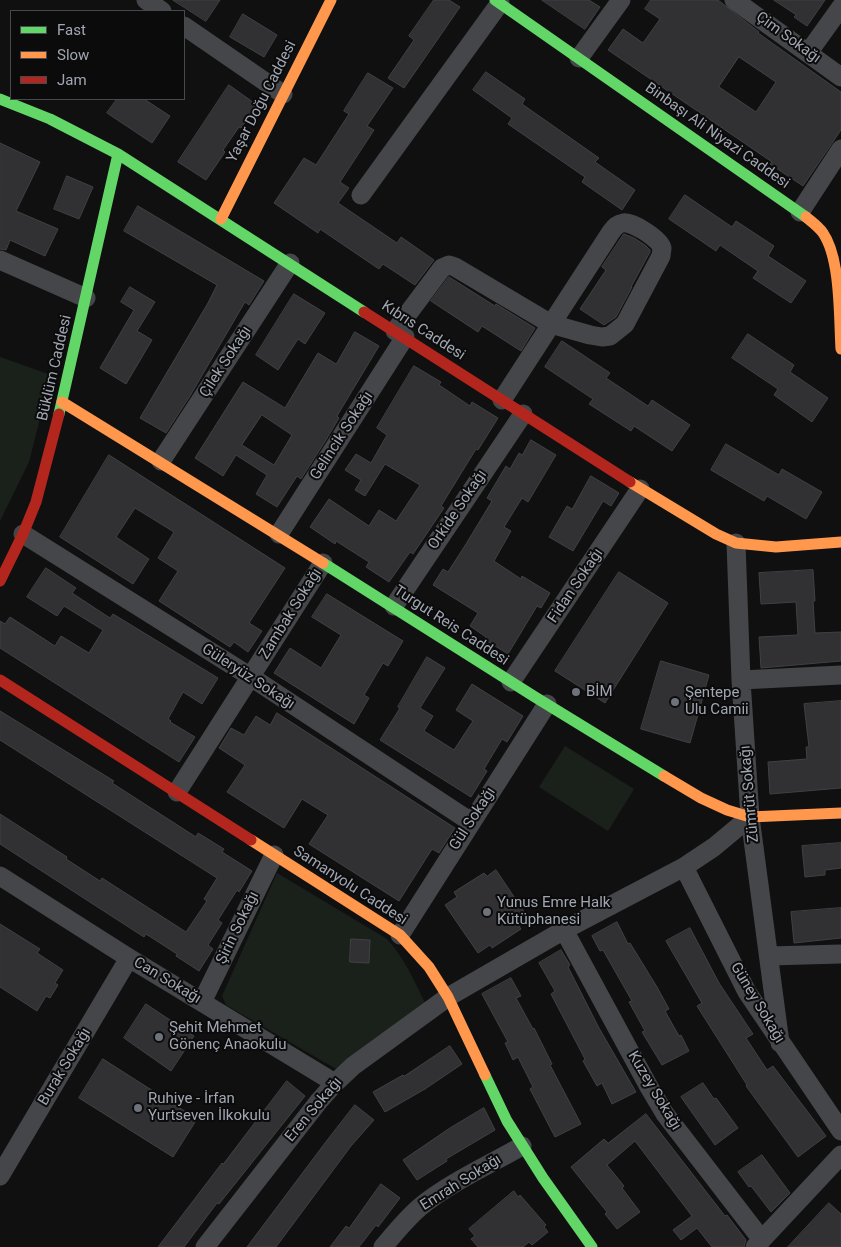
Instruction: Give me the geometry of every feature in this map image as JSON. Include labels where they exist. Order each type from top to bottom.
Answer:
[{"type":"street","points":[[146,0],[161,10]]},
{"type":"street","name":"Yaşar Doğu Caddesi","points":[[220,219],[331,0]]},
{"type":"street","points":[[579,58],[621,0]]},
{"type":"street","name":"Çim Sokağı","points":[[734,0],[841,77]]},
{"type":"street","points":[[361,195],[497,2]]},
{"type":"street","name":"Binbaşı Ali Niyazi Caddesi","points":[[497,2],[800,212],[824,234],[830,245],[834,261],[841,349]]},
{"type":"street","points":[[808,53],[841,7]]},
{"type":"street","points":[[185,27],[283,94]]},
{"type":"street","name":"Kıbrıs Caddesi","points":[[0,99],[50,119],[118,154],[640,489],[716,534],[736,544],[776,547],[841,542]]},
{"type":"street","points":[[800,212],[841,150]]},
{"type":"street","name":"Büklüm Caddesi","points":[[0,581],[36,502],[62,402],[118,154]]},
{"type":"street","points":[[502,400],[551,324],[617,224],[626,222],[635,225],[658,242],[662,249],[661,256],[625,324],[619,330],[610,336],[602,337],[551,324]]},
{"type":"street","points":[[824,234],[841,246]]},
{"type":"street","points":[[0,260],[86,298]]},
{"type":"street","name":"Çilek Sokağı","points":[[161,461],[290,263]]},
{"type":"street","name":"Gelincik Sokağı","points":[[279,534],[442,268],[455,267],[551,324]]},
{"type":"street","name":"Turgut Reis Caddesi","points":[[62,402],[279,534],[547,704],[701,798],[750,818],[841,813]]},
{"type":"street","name":"Orkide Sokağı","points":[[394,606],[523,414]]},
{"type":"street","name":"Fidan Sokağı","points":[[512,682],[640,489]]},
{"type":"street","name":"Güleryüz Sokağı","points":[[23,534],[251,678],[471,822]]},
{"type":"street","name":"Zümrüt Sokağı","points":[[736,544],[741,680],[750,818],[770,956],[780,1043]]},
{"type":"street","name":"Zambak Sokağı","points":[[177,792],[324,563]]},
{"type":"street","points":[[741,680],[841,675]]},
{"type":"street","name":"Samanyolu Caddesi","points":[[0,680],[400,935],[429,967],[448,997],[507,1120],[542,1178],[592,1247]]},
{"type":"street","name":"Gül Sokağı","points":[[400,935],[547,704]]},
{"type":"street","name":"Eren Sokağı","points":[[205,1247],[302,1122],[335,1082],[354,1066],[448,997],[564,930],[684,867],[714,847],[750,818]]},
{"type":"street","name":"Şirin Sokağı","points":[[202,1002],[274,855]]},
{"type":"street","name":"Güney Sokağı","points":[[684,867],[747,992],[841,1132]]},
{"type":"street","name":"Can Sokağı","points":[[0,876],[129,958],[335,1082]]},
{"type":"street","name":"Kuzey Sokağı","points":[[564,930],[665,1114],[758,1244]]},
{"type":"street","points":[[770,956],[841,954]]},
{"type":"street","name":"Burak Sokağı","points":[[0,1176],[129,958]]},
{"type":"street","name":"Emrah Sokağı","points":[[383,1247],[404,1222],[419,1208],[522,1146]]},
{"type":"street","points":[[758,1244],[841,1155]]},
{"type":"shaded area","points":[[0,357],[51,375],[29,462],[0,521]]},
{"type":"shaded area","points":[[565,746],[634,789],[608,831],[539,787]]},
{"type":"shaded area","points":[[277,873],[387,939],[404,962],[425,1003],[336,1069],[226,1005],[222,996]]},
{"type":"building","points":[[173,0],[220,0],[206,21]]},
{"type":"building","points":[[434,0],[449,0],[460,7],[404,88],[388,78],[414,40],[409,36]]},
{"type":"building","points":[[542,0],[589,0],[600,7],[585,29]]},
{"type":"building","points":[[651,0],[718,0],[758,33],[841,92],[841,130],[803,186],[770,164],[772,162],[608,50],[623,29],[643,43],[660,19],[645,9]],"holes":[[[739,57],[776,82],[756,112],[719,87]]]},
{"type":"building","points":[[774,0],[825,0],[807,26],[794,17],[796,15]]},
{"type":"building","points":[[243,14],[277,35],[264,57],[230,37]]},
{"type":"building","points":[[486,72],[525,99],[522,104],[599,158],[595,162],[635,190],[622,210],[582,182],[585,177],[508,124],[512,118],[473,90]]},
{"type":"building","points":[[368,73],[393,88],[367,126],[374,130],[340,182],[349,188],[338,203],[397,243],[401,237],[434,260],[415,285],[383,264],[379,269],[320,229],[318,233],[274,203],[304,158],[316,165],[349,114],[344,111]]},
{"type":"building","points":[[229,85],[257,105],[223,150],[225,152],[206,180],[178,162]]},
{"type":"building","points":[[116,100],[146,100],[170,116],[152,143],[107,113]]},
{"type":"building","points":[[0,143],[40,162],[16,211],[58,229],[45,256],[10,240],[6,250],[0,249]]},
{"type":"building","points":[[67,176],[93,187],[79,219],[54,209]]},
{"type":"building","points":[[685,195],[732,227],[736,221],[774,246],[768,256],[806,281],[791,303],[753,278],[758,271],[720,245],[716,251],[669,219]]},
{"type":"building","points":[[138,206],[264,281],[249,305],[245,302],[166,433],[140,418],[217,285],[124,231]]},
{"type":"building","points":[[624,234],[645,245],[650,252],[616,317],[604,325],[580,309],[606,270],[602,267]]},
{"type":"building","points":[[449,277],[535,328],[521,351],[482,326],[478,332],[431,301]]},
{"type":"building","points":[[130,287],[155,302],[137,331],[152,340],[126,384],[100,368],[134,310],[121,302]]},
{"type":"building","points":[[294,294],[325,313],[305,344],[298,339],[278,370],[256,355]]},
{"type":"building","points":[[355,332],[379,346],[337,416],[339,418],[326,440],[301,479],[297,476],[277,507],[256,494],[267,475],[236,455],[223,476],[195,458],[243,382],[285,408],[318,353],[336,364]],"holes":[[[262,415],[292,435],[274,465],[242,445]]]},
{"type":"building","points":[[748,334],[794,365],[790,372],[828,398],[812,422],[774,395],[778,389],[732,358]]},
{"type":"building","points":[[562,341],[610,373],[606,378],[648,406],[652,400],[690,425],[672,451],[634,426],[631,431],[589,404],[593,399],[545,367]]},
{"type":"building","points":[[414,366],[441,382],[439,385],[470,406],[472,402],[498,418],[478,450],[476,449],[441,506],[444,508],[413,554],[410,552],[389,582],[366,567],[369,562],[336,541],[335,544],[310,527],[329,499],[369,526],[379,510],[396,521],[420,485],[385,464],[365,496],[355,490],[361,480],[345,470],[356,454],[371,463],[387,435],[377,428]]},
{"type":"building","points":[[531,440],[556,455],[528,502],[522,498],[504,527],[511,531],[494,561],[521,579],[522,576],[550,593],[541,608],[537,606],[508,654],[484,639],[486,637],[470,626],[478,613],[433,585],[443,569],[448,572],[466,544],[492,501],[487,498],[506,466],[510,469],[519,453],[522,455]]},
{"type":"building","points":[[726,444],[779,475],[782,469],[822,492],[806,519],[767,496],[764,501],[711,470]]},
{"type":"building","points":[[109,455],[285,568],[249,623],[262,631],[248,652],[234,642],[230,647],[159,601],[178,571],[158,558],[174,532],[135,508],[116,537],[149,559],[133,584],[60,537]]},
{"type":"building","points":[[591,476],[619,493],[611,506],[603,501],[573,551],[549,537],[567,506],[572,509]]},
{"type":"building","points":[[46,568],[76,588],[72,593],[110,618],[113,614],[218,678],[202,704],[183,692],[168,719],[195,737],[179,762],[0,648],[0,621],[5,624],[10,617],[55,646],[61,636],[89,653],[103,630],[64,606],[57,616],[27,597]]},
{"type":"building","points":[[813,570],[815,633],[841,632],[841,661],[761,668],[759,637],[798,635],[796,602],[761,604],[759,573]]},
{"type":"building","points":[[619,572],[668,603],[605,703],[555,671]]},
{"type":"building","points":[[327,594],[403,641],[388,666],[383,663],[364,695],[369,698],[354,724],[274,673],[290,648],[321,668],[341,635],[312,617]]},
{"type":"building","points":[[427,657],[445,668],[420,708],[433,716],[424,731],[454,750],[473,721],[456,710],[472,684],[523,716],[507,742],[502,739],[484,769],[487,771],[471,797],[380,740],[400,708],[398,707]]},
{"type":"building","name":"Şentepe Ulu Camii","points":[[661,661],[709,675],[690,743],[641,729]]},
{"type":"building","points":[[841,701],[841,788],[770,794],[768,762],[807,759],[806,747],[809,747],[804,704]]},
{"type":"building","points":[[0,711],[114,781],[112,783],[196,837],[198,833],[224,849],[222,852],[252,871],[218,920],[222,923],[208,945],[213,949],[199,971],[146,934],[144,937],[0,844],[0,814],[67,857],[66,859],[100,881],[102,878],[186,932],[207,901],[204,899],[217,878],[0,740]]},
{"type":"building","points":[[277,713],[455,828],[439,853],[432,849],[399,901],[309,844],[328,815],[302,799],[284,828],[227,792],[245,765],[219,748],[231,728],[244,735],[256,716],[270,725]]},
{"type":"building","points":[[841,843],[841,868],[825,870],[825,875],[805,877],[802,846]]},
{"type":"building","name":"Yunus Emre Halk Kütüphanesi","points":[[496,870],[529,919],[519,926],[521,929],[492,948],[490,945],[478,953],[445,905],[457,897],[454,892],[484,873],[487,876]]},
{"type":"building","points":[[841,908],[841,938],[794,943],[791,912]]},
{"type":"building","points":[[617,922],[628,944],[630,943],[657,987],[669,1009],[665,1011],[689,1051],[662,1065],[642,1032],[645,1031],[629,1002],[632,1001],[603,950],[600,951],[592,936]]},
{"type":"building","points":[[0,924],[40,949],[37,953],[63,970],[55,983],[58,985],[50,998],[46,996],[37,1011],[0,987]]},
{"type":"building","points":[[690,928],[719,983],[753,1034],[746,1038],[767,1070],[773,1066],[826,1136],[798,1157],[746,1086],[697,1006],[702,1003],[666,941]]},
{"type":"building","points":[[351,939],[370,940],[369,963],[350,962]]},
{"type":"building","points":[[561,950],[570,965],[568,967],[599,1028],[636,1092],[612,1104],[602,1083],[597,1086],[583,1061],[585,1059],[551,994],[555,991],[539,963]]},
{"type":"building","points":[[511,978],[521,996],[516,998],[534,1028],[552,1064],[550,1065],[581,1124],[555,1137],[530,1089],[533,1087],[518,1057],[513,1060],[505,1043],[508,1042],[482,994]]},
{"type":"building","name":"Şehit Mehmet Gönenç Anaokulu","points":[[146,1004],[194,1036],[171,1071],[124,1038]]},
{"type":"building","points":[[450,1046],[462,1064],[425,1089],[385,1112],[373,1092],[404,1076]]},
{"type":"building","name":"Ruhiye - İrfan Yurtseven İlkokulu","points":[[103,1059],[197,1119],[173,1157],[79,1098]]},
{"type":"building","points":[[287,1081],[305,1096],[219,1204],[217,1203],[184,1247],[158,1247],[222,1163]]},
{"type":"building","points":[[703,1083],[738,1128],[715,1145],[681,1097]]},
{"type":"building","points":[[355,1105],[374,1120],[351,1146],[276,1247],[247,1247],[325,1143]]},
{"type":"building","points":[[484,1108],[495,1130],[446,1159],[447,1161],[417,1180],[403,1160],[450,1128]]},
{"type":"building","points":[[646,1114],[725,1216],[727,1215],[746,1240],[744,1247],[712,1247],[697,1228],[681,1240],[673,1230],[692,1216],[635,1141],[607,1165],[624,1186],[622,1188],[640,1212],[617,1229],[605,1214],[607,1212],[571,1167],[604,1139],[608,1143]]},
{"type":"building","points":[[762,1155],[790,1193],[771,1212],[738,1172]]},
{"type":"building","points":[[381,1184],[400,1198],[378,1227],[376,1225],[359,1247],[330,1247],[346,1226],[349,1228]]},
{"type":"building","points":[[514,1191],[518,1197],[520,1195],[546,1225],[544,1227],[548,1232],[532,1245],[529,1242],[523,1247],[478,1247],[471,1239],[475,1236],[469,1229]]},
{"type":"building","points":[[829,1203],[841,1214],[841,1247],[788,1247]]},
{"type":"traffic: fast","points":[[495,0],[806,217]]},
{"type":"traffic: fast","points":[[0,99],[50,119],[118,154],[364,312]]},
{"type":"traffic: fast","points":[[59,414],[118,154]]},
{"type":"traffic: fast","points":[[323,563],[664,776]]},
{"type":"traffic: fast","points":[[485,1075],[507,1121],[543,1178],[592,1247]]},
{"type":"traffic: slow","points":[[221,219],[331,0]]},
{"type":"traffic: slow","points":[[806,217],[823,233],[833,258],[838,289],[841,349]]},
{"type":"traffic: slow","points":[[62,402],[323,563]]},
{"type":"traffic: slow","points":[[630,482],[716,534],[736,543],[776,547],[841,542]]},
{"type":"traffic: slow","points":[[664,776],[701,798],[727,810],[750,817],[841,813]]},
{"type":"traffic: slow","points":[[251,840],[400,935],[429,967],[448,997],[485,1075]]},
{"type":"traffic: jam","points":[[364,312],[630,482]]},
{"type":"traffic: jam","points":[[0,581],[36,502],[59,414]]},
{"type":"traffic: jam","points":[[0,680],[251,840]]},
{"type":"place","name":"BİM","points":[[576,692]]},
{"type":"place","name":"Şentepe Ulu Camii","points":[[675,702]]},
{"type":"place","name":"Yunus Emre Halk Kütüphanesi","points":[[487,912]]},
{"type":"place","name":"Şehit Mehmet Gönenç Anaokulu","points":[[159,1037]]},
{"type":"place","name":"Ruhiye - İrfan Yurtseven İlkokulu","points":[[138,1108]]}]
